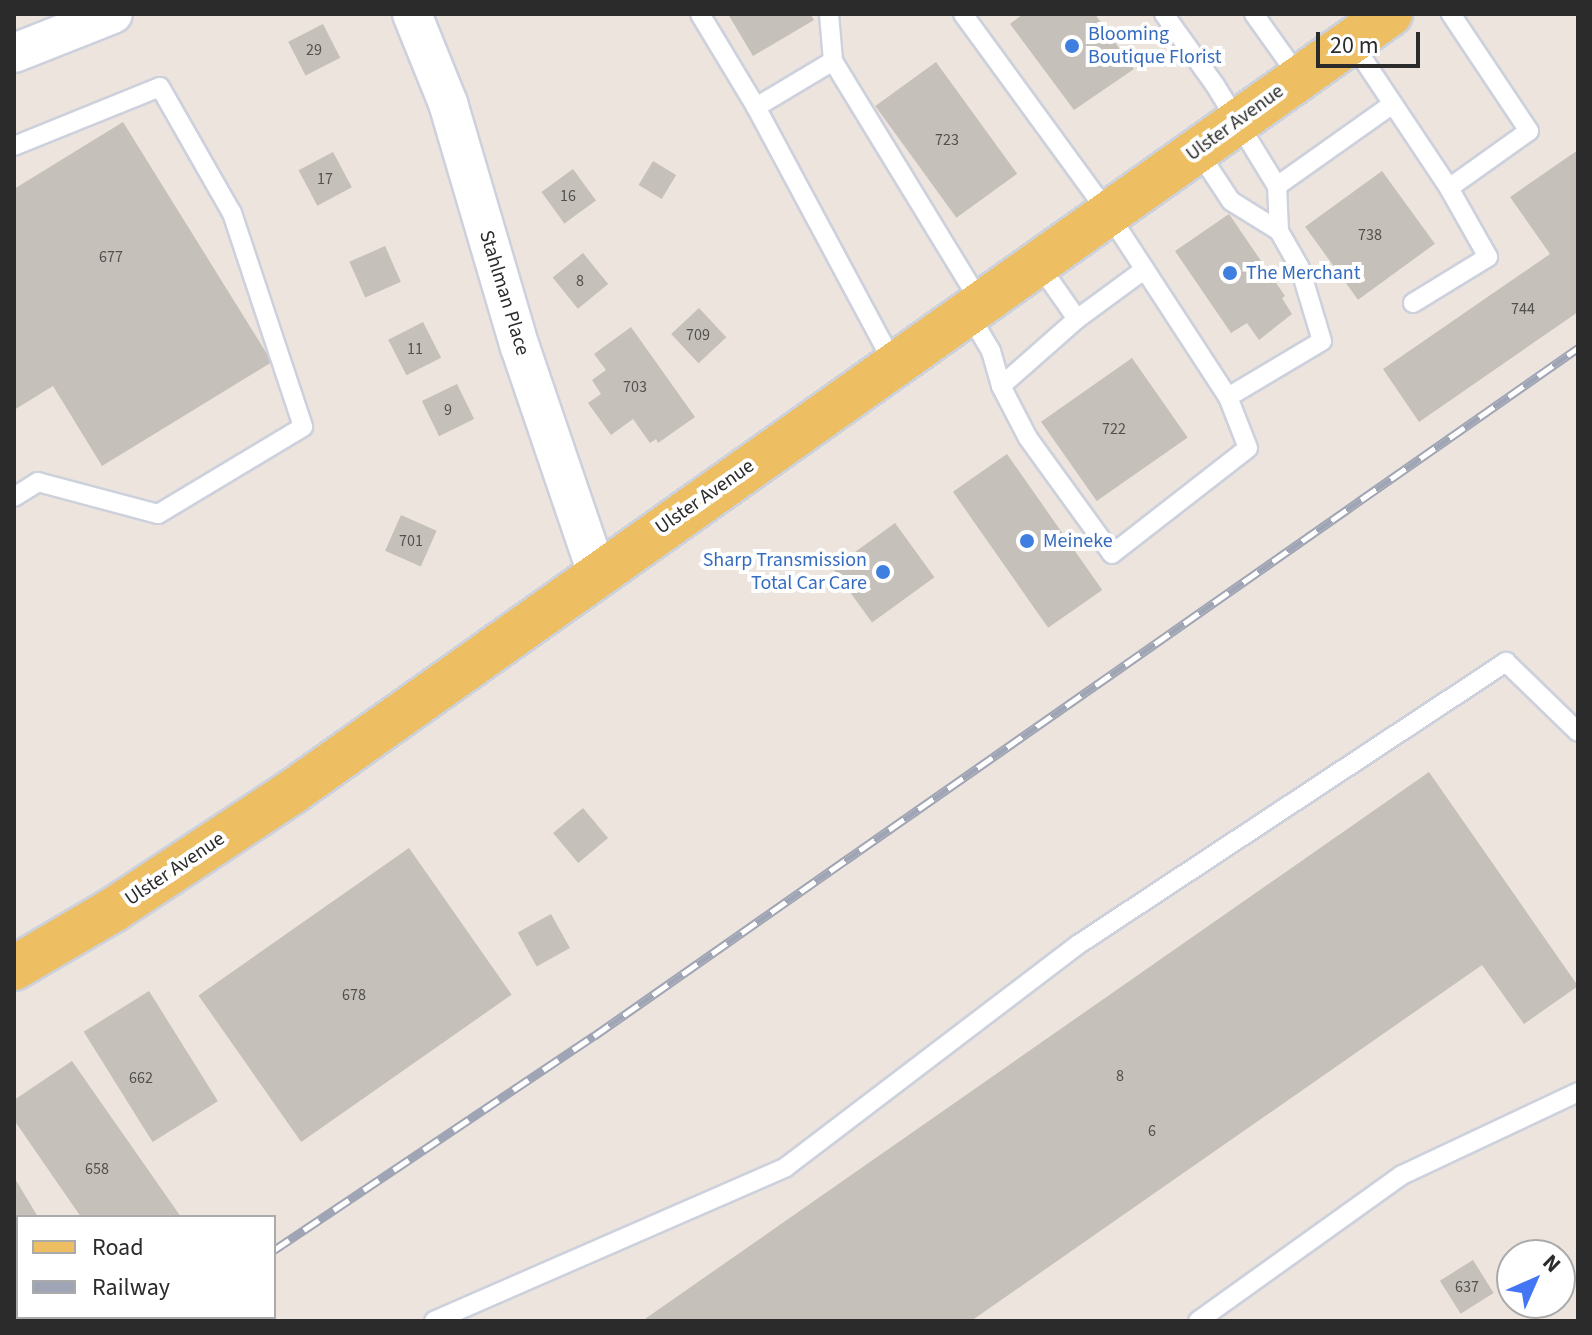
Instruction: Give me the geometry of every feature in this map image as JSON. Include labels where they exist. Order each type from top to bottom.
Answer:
[{"type":"main road","name":"Ulster Avenue","points":[[14,968],[113,910],[292,792],[1390,14]]},
{"type":"street","points":[[14,53],[113,14]]},
{"type":"street","name":"Stahlman Place","points":[[412,14],[448,103],[520,347],[597,573]]},
{"type":"lane","points":[[700,14],[756,107],[894,364]]},
{"type":"lane","points":[[829,14],[833,61],[974,307],[1001,386],[1028,438],[1112,554],[1248,448],[1228,397],[1145,269],[1108,213],[963,14]]},
{"type":"lane","points":[[1164,14],[1277,186],[1279,231],[1300,268],[1322,341],[1228,397]]},
{"type":"lane","points":[[1254,14],[1299,77]]},
{"type":"lane","points":[[1449,188],[1529,131],[1451,14]]},
{"type":"lane","points":[[1351,41],[1449,188],[1488,257],[1413,303]]},
{"type":"lane","points":[[756,107],[833,61]]},
{"type":"lane","points":[[14,146],[160,87],[232,213],[303,427],[158,514],[38,482],[14,497]]},
{"type":"lane","points":[[1277,186],[1393,104]]},
{"type":"lane","points":[[1198,151],[1231,201],[1279,231]]},
{"type":"lane","points":[[1038,263],[1077,319]]},
{"type":"lane","points":[[1001,386],[1077,319],[1145,269]]},
{"type":"lane","points":[[434,1321],[786,1167],[1079,944],[1506,662],[1578,732]]},
{"type":"lane","points":[[1198,1321],[1402,1175],[1578,1092]]},
{"type":"building","points":[[728,14],[810,14],[814,20],[753,56]]},
{"type":"building","name":"Blooming Boutique Florist","points":[[1023,14],[1095,14],[1134,69],[1074,110],[1010,24]]},
{"type":"building","points":[[323,24],[340,58],[306,76],[288,42]]},
{"type":"building","points":[[936,62],[1017,174],[956,218],[875,106]]},
{"type":"building","points":[[123,122],[272,362],[102,466],[53,386],[14,410],[14,189]]},
{"type":"building","points":[[1578,150],[1578,312],[1419,422],[1383,369],[1550,254],[1510,197]]},
{"type":"building","points":[[333,152],[352,187],[317,206],[299,170]]},
{"type":"building","points":[[653,161],[676,175],[662,199],[639,185]]},
{"type":"building","points":[[573,169],[596,201],[564,223],[541,192]]},
{"type":"building","points":[[1382,171],[1435,244],[1358,300],[1305,227]]},
{"type":"building","name":"The Merchant","points":[[1229,214],[1285,296],[1282,298],[1292,314],[1259,340],[1247,323],[1231,333],[1175,251]]},
{"type":"building","points":[[385,246],[401,282],[365,297],[349,262]]},
{"type":"building","points":[[583,253],[608,284],[578,309],[553,278]]},
{"type":"building","points":[[699,308],[726,337],[698,363],[671,334]]},
{"type":"building","points":[[423,322],[441,358],[406,375],[388,340]]},
{"type":"building","points":[[631,327],[695,417],[658,443],[656,439],[650,443],[633,419],[611,435],[588,403],[601,394],[592,380],[606,370],[594,354]]},
{"type":"building","points":[[1132,358],[1188,437],[1097,501],[1041,422]]},
{"type":"building","points":[[457,384],[474,419],[439,436],[422,401]]},
{"type":"building","name":"Meineke","points":[[1007,454],[1102,590],[1048,628],[953,492]]},
{"type":"building","points":[[401,515],[437,531],[421,566],[385,551]]},
{"type":"building","name":"Sharp Transmission Total Car Care","points":[[895,523],[934,577],[872,622],[833,568]]},
{"type":"building","points":[[1429,772],[1578,986],[1524,1024],[1482,965],[971,1321],[642,1321]]},
{"type":"building","points":[[583,808],[608,838],[578,863],[553,833]]},
{"type":"building","points":[[409,848],[512,995],[301,1142],[198,995]]},
{"type":"building","points":[[551,914],[570,948],[537,967],[518,932]]},
{"type":"building","points":[[149,991],[218,1101],[153,1142],[84,1032]]},
{"type":"building","points":[[72,1061],[180,1215],[80,1215],[14,1120],[14,1100]]},
{"type":"building","points":[[14,1177],[37,1215],[16,1215],[14,1312]]},
{"type":"building","points":[[1473,1260],[1494,1293],[1461,1314],[1440,1281]]},
{"type":"railway","points":[[276,1249],[594,1036],[1578,348]]},
{"type":"railway","points":[[162,1321],[166,1319]]},
{"type":"place","name":"Blooming Boutique Florist","points":[[1072,46]]},
{"type":"place","name":"The Merchant","points":[[1230,273]]},
{"type":"place","name":"Meineke","points":[[1027,541]]},
{"type":"place","name":"Sharp Transmission Total Car Care","points":[[883,572]]}]
